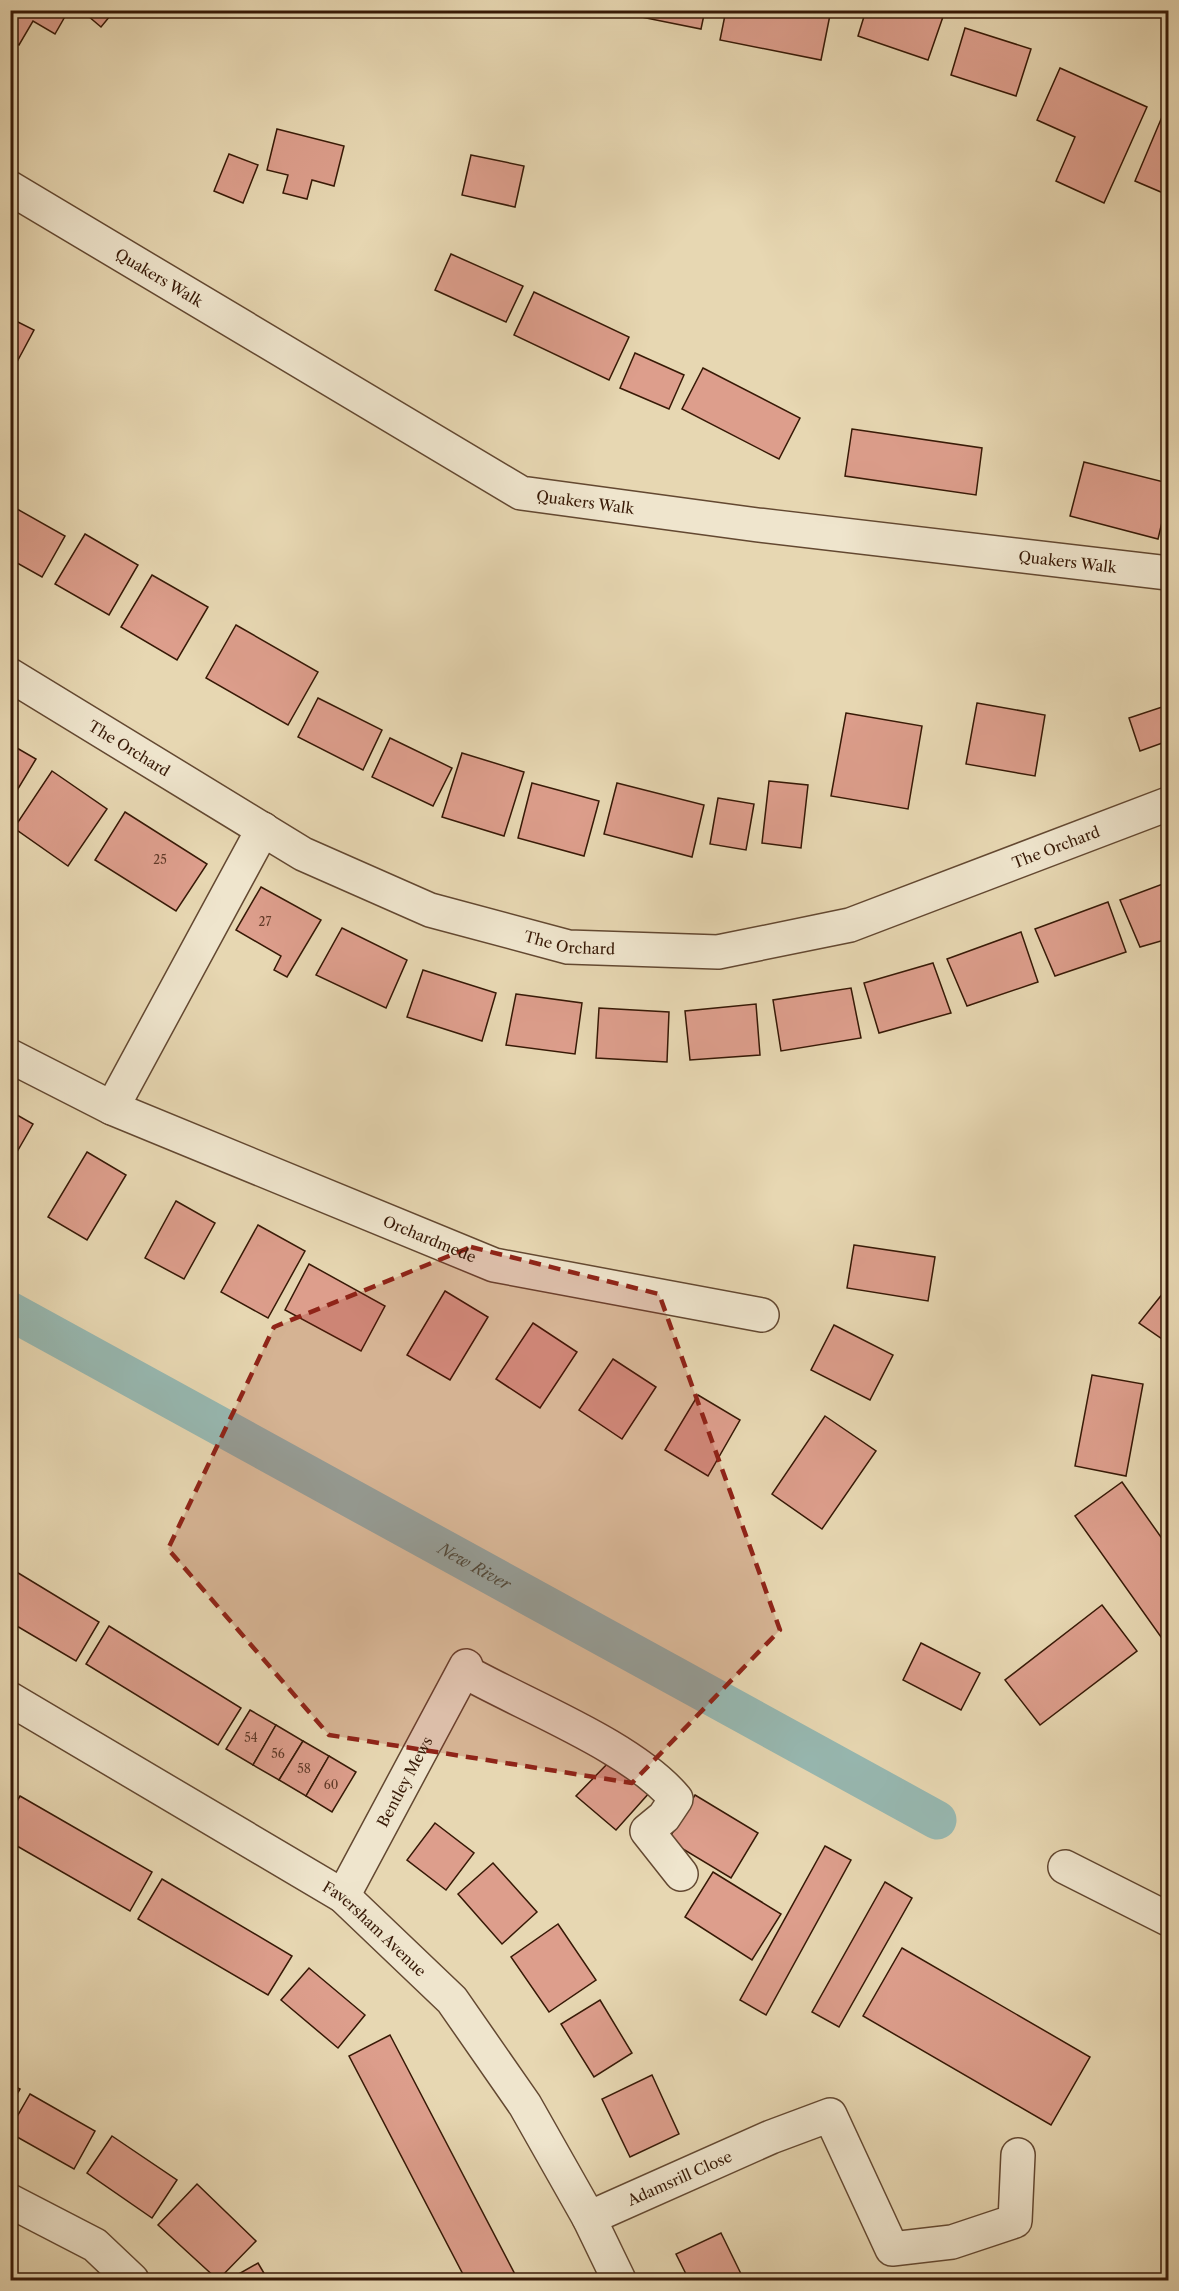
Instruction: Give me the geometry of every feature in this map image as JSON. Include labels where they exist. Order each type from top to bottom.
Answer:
[{"type":"street","name":"Quakers Walk","points":[[10,189],[521,493],[758,525],[1168,573]]},
{"type":"street","name":"The Orchard","points":[[10,675],[303,854],[430,910],[568,947],[718,952],[850,925],[1168,804]]},
{"type":"street","points":[[112,1108],[263,829]]},
{"type":"street","name":"Orchardmede","points":[[10,1056],[112,1108],[494,1265],[762,1315]]},
{"type":"street","name":"Bentley Mews","points":[[343,1896],[465,1668],[660,1779],[676,1799],[664,1816],[646,1831],[681,1874]]},
{"type":"street","name":"Faversham Avenue","points":[[10,1699],[343,1896],[452,2001],[525,2105],[589,2218],[619,2280]]},
{"type":"street","points":[[1065,1867],[1168,1919]]},
{"type":"street","name":"Adamsrill Close","points":[[589,2218],[771,2137],[830,2115],[892,2249],[952,2242],[1015,2221],[1018,2155]]},
{"type":"street","points":[[10,2201],[94,2245],[132,2280]]},
{"type":"highlighted area","points":[[471,1247],[659,1294],[780,1630],[632,1783],[329,1735],[168,1549],[274,1327]]},
{"type":"building","points":[[10,10],[62,10],[67,13],[55,34],[33,21],[19,45],[10,40]]},
{"type":"building","points":[[81,10],[115,10],[101,27]]},
{"type":"building","points":[[632,10],[705,10],[701,29],[631,15]]},
{"type":"building","points":[[726,10],[831,10],[821,60],[720,40]]},
{"type":"building","points":[[866,10],[945,11],[928,60],[858,36]]},
{"type":"building","points":[[965,28],[1031,49],[1016,96],[951,75]]},
{"type":"building","points":[[1060,68],[1147,107],[1104,203],[1056,181],[1075,137],[1037,120]]},
{"type":"building","points":[[1168,106],[1168,195],[1135,181]]},
{"type":"building","points":[[277,129],[344,146],[334,186],[312,180],[307,199],[283,193],[288,175],[267,170]]},
{"type":"building","points":[[229,154],[258,165],[243,203],[214,191]]},
{"type":"building","points":[[471,155],[524,166],[515,207],[462,195]]},
{"type":"building","points":[[451,254],[523,286],[506,322],[435,290]]},
{"type":"building","points":[[534,292],[629,337],[609,380],[514,335]]},
{"type":"building","points":[[10,318],[34,330],[10,375]]},
{"type":"building","points":[[635,353],[684,375],[669,409],[620,388]]},
{"type":"building","points":[[703,368],[800,418],[779,459],[682,409]]},
{"type":"building","points":[[852,429],[982,448],[976,495],[845,476]]},
{"type":"building","points":[[1084,462],[1168,483],[1168,497],[1158,539],[1070,516]]},
{"type":"building","points":[[10,505],[65,536],[42,577],[10,559]]},
{"type":"building","points":[[85,534],[138,565],[109,615],[55,584]]},
{"type":"building","points":[[152,575],[208,607],[177,660],[121,627]]},
{"type":"building","points":[[236,625],[318,672],[288,725],[206,678]]},
{"type":"building","points":[[318,698],[382,730],[363,770],[298,737]]},
{"type":"building","points":[[977,703],[1045,715],[1035,776],[966,764]]},
{"type":"building","points":[[1168,705],[1168,741],[1140,751],[1129,718]]},
{"type":"building","points":[[846,713],[922,726],[908,809],[831,796]]},
{"type":"building","points":[[390,738],[452,768],[433,806],[372,777]]},
{"type":"building","points":[[10,744],[36,759],[10,802]]},
{"type":"building","points":[[462,753],[524,772],[504,836],[442,817]]},
{"type":"building","points":[[52,771],[107,809],[68,866],[14,828]]},
{"type":"building","points":[[769,781],[808,785],[801,848],[762,843]]},
{"type":"building","points":[[532,783],[599,801],[584,856],[518,838]]},
{"type":"building","points":[[617,783],[704,805],[692,857],[604,834]]},
{"type":"building","points":[[718,798],[754,804],[746,850],[710,844]]},
{"type":"building","points":[[125,812],[207,864],[176,911],[95,860]]},
{"type":"building","points":[[1168,882],[1168,939],[1140,947],[1120,900]]},
{"type":"building","points":[[261,887],[321,920],[287,977],[274,970],[281,956],[236,930]]},
{"type":"building","points":[[1108,902],[1126,952],[1055,976],[1035,929]]},
{"type":"building","points":[[342,928],[407,960],[386,1008],[316,975]]},
{"type":"building","points":[[1021,932],[1038,982],[967,1006],[947,959]]},
{"type":"building","points":[[933,963],[951,1013],[879,1033],[864,983]]},
{"type":"building","points":[[423,970],[496,993],[482,1041],[407,1017]]},
{"type":"building","points":[[851,988],[861,1038],[781,1051],[773,1000]]},
{"type":"building","points":[[516,994],[582,1003],[575,1054],[506,1045]]},
{"type":"building","points":[[756,1004],[760,1055],[690,1060],[685,1011]]},
{"type":"building","points":[[599,1008],[669,1012],[667,1062],[596,1058]]},
{"type":"building","points":[[10,1111],[33,1124],[10,1164]]},
{"type":"building","points":[[87,1152],[126,1175],[87,1240],[48,1217]]},
{"type":"building","points":[[176,1201],[215,1223],[184,1279],[145,1258]]},
{"type":"building","points":[[258,1225],[305,1251],[268,1318],[221,1292]]},
{"type":"building","points":[[854,1245],[935,1257],[928,1301],[847,1288]]},
{"type":"building","points":[[309,1264],[385,1306],[361,1351],[285,1310]]},
{"type":"building","points":[[1168,1287],[1168,1343],[1139,1323]]},
{"type":"building","points":[[445,1291],[488,1317],[450,1380],[407,1355]]},
{"type":"building","points":[[533,1323],[577,1352],[540,1408],[496,1379]]},
{"type":"building","points":[[834,1325],[893,1355],[870,1400],[811,1370]]},
{"type":"building","points":[[613,1359],[656,1387],[622,1439],[579,1410]]},
{"type":"building","points":[[1092,1375],[1143,1384],[1126,1476],[1075,1466]]},
{"type":"building","points":[[698,1395],[740,1420],[708,1476],[665,1450]]},
{"type":"building","points":[[825,1416],[876,1451],[822,1529],[772,1494]]},
{"type":"building","points":[[1122,1482],[1168,1547],[1168,1632],[1161,1637],[1075,1516]]},
{"type":"building","points":[[10,1568],[99,1622],[76,1661],[10,1622]]},
{"type":"building","points":[[1102,1605],[1137,1651],[1040,1725],[1005,1680]]},
{"type":"building","points":[[109,1626],[241,1708],[218,1745],[86,1664]]},
{"type":"building","points":[[921,1643],[980,1673],[961,1710],[903,1680]]},
{"type":"building","points":[[250,1710],[276,1725],[253,1765],[226,1749]]},
{"type":"building","points":[[276,1725],[303,1741],[279,1780],[253,1765]]},
{"type":"building","points":[[303,1741],[329,1756],[306,1796],[279,1780]]},
{"type":"building","points":[[329,1756],[356,1772],[332,1812],[306,1796]]},
{"type":"building","points":[[611,1760],[650,1792],[616,1830],[576,1796]]},
{"type":"building","points":[[695,1795],[758,1833],[731,1878],[668,1840]]},
{"type":"building","points":[[20,1796],[152,1872],[130,1911],[10,1842],[10,1813]]},
{"type":"building","points":[[435,1823],[474,1853],[446,1890],[407,1860]]},
{"type":"building","points":[[825,1846],[851,1860],[766,2015],[740,2000]]},
{"type":"building","points":[[493,1863],[537,1912],[502,1944],[458,1894]]},
{"type":"building","points":[[713,1872],[781,1914],[752,1960],[685,1917]]},
{"type":"building","points":[[162,1879],[292,1956],[268,1995],[138,1919]]},
{"type":"building","points":[[885,1882],[912,1898],[839,2027],[812,2012]]},
{"type":"building","points":[[558,1924],[596,1980],[549,2012],[511,1957]]},
{"type":"building","points":[[902,1948],[1090,2057],[1051,2125],[863,2016]]},
{"type":"building","points":[[309,1968],[365,2015],[338,2048],[281,2000]]},
{"type":"building","points":[[600,2000],[632,2053],[594,2077],[561,2024]]},
{"type":"building","points":[[390,2035],[518,2280],[466,2280],[349,2056]]},
{"type":"building","points":[[652,2075],[679,2134],[630,2157],[602,2099]]},
{"type":"building","points":[[10,2084],[20,2089],[10,2106]]},
{"type":"building","points":[[30,2094],[95,2131],[74,2169],[10,2133],[10,2129]]},
{"type":"building","points":[[112,2136],[177,2180],[152,2218],[87,2173]]},
{"type":"building","points":[[197,2184],[256,2241],[218,2280],[158,2225]]},
{"type":"building","points":[[721,2233],[744,2280],[689,2280],[676,2254]]},
{"type":"building","points":[[258,2263],[268,2280],[228,2280]]},
{"type":"waterway","name":"New River","points":[[10,1311],[937,1820]]}]
